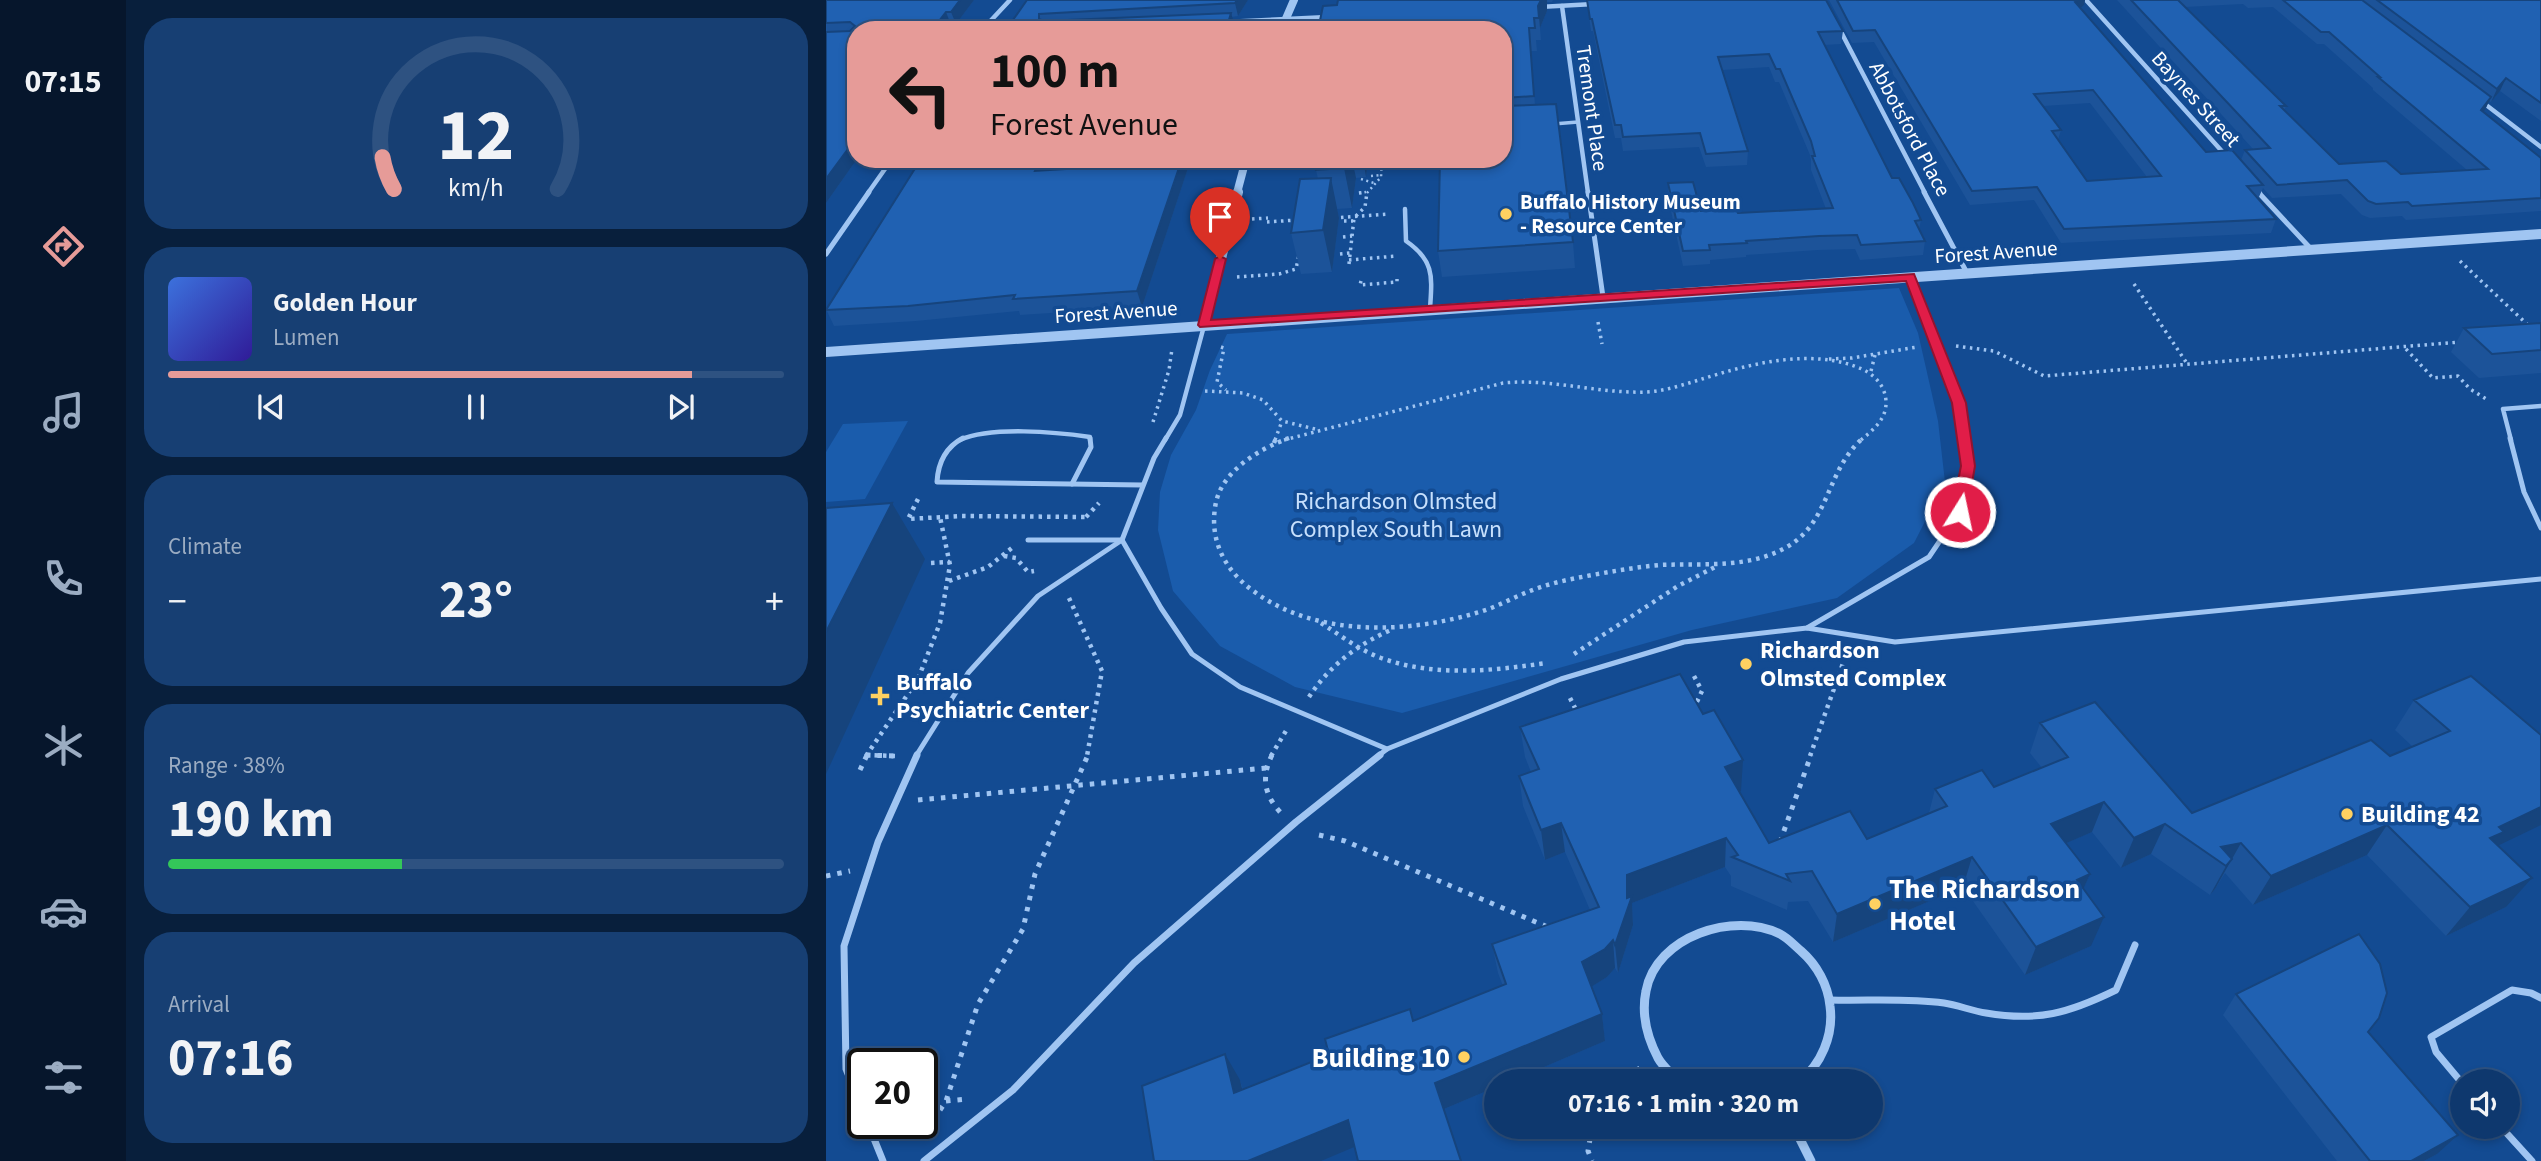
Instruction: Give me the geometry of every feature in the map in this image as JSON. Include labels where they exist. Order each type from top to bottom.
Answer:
[{"type":"street","points":[[990,21],[1010,0]]},
{"type":"street","points":[[1283,19],[1294,0]]},
{"type":"street","name":"Baynes Street","points":[[2086,0],[2233,163]]},
{"type":"street","points":[[1534,7],[1600,4]]},
{"type":"street","name":"Tremont Place","points":[[1562,6],[1603,297]]},
{"type":"street","points":[[1236,21],[1339,16]]},
{"type":"street","name":"Abbotsford Place","points":[[1838,26],[1967,273]]},
{"type":"street","points":[[2476,97],[2541,147]]},
{"type":"street","points":[[826,254],[886,168]]},
{"type":"street","points":[[1204,325],[1245,168]]},
{"type":"street","points":[[2252,184],[2312,250]]},
{"type":"street","name":"Forest Avenue","points":[[826,352],[2541,234]]},
{"type":"street","points":[[1667,1069],[1658,1059],[1645,1029],[1644,998],[1653,970],[1672,946],[1698,931],[1725,924],[1754,926],[1780,935],[1804,951],[1821,973],[1830,1000],[1831,1028],[1822,1055],[1810,1069]]},
{"type":"street","points":[[1800,1139],[1811,1161]]},
{"type":"lane","points":[[1544,124],[1578,122]]},
{"type":"lane","points":[[1405,209],[1406,241],[1420,249],[1431,263],[1430,309]]},
{"type":"lane","points":[[1807,628],[1929,557],[1960,512],[1968,466],[1959,403],[1910,277]]},
{"type":"lane","points":[[847,1071],[844,946],[878,842],[916,757],[968,673],[1038,596],[1122,540],[1154,458],[1180,415],[1204,325]]},
{"type":"lane","points":[[2541,406],[2503,409],[2524,492],[2541,527]]},
{"type":"lane","points":[[1072,484],[1091,447],[1090,437],[1074,434],[983,435],[963,438],[949,447],[937,472],[937,482],[955,484],[1142,485]]},
{"type":"lane","points":[[1028,540],[1122,540]]},
{"type":"lane","points":[[1122,540],[1161,608],[1192,654],[1240,687],[1387,749]]},
{"type":"lane","points":[[924,1161],[1013,1090],[1134,963],[1296,822],[1387,749],[1562,679],[1684,642],[1807,628],[1895,642],[2541,579]]},
{"type":"lane","points":[[1830,1000],[1943,1003],[1984,1013],[2024,1018],[2055,1015],[2083,1006],[2116,990],[2135,945]]},
{"type":"lane","points":[[2450,1069],[2436,1052],[2431,1037],[2512,990],[2531,993],[2541,998]]},
{"type":"lane","points":[[874,1139],[883,1161]]},
{"type":"lane","points":[[2512,1139],[2532,1161]]},
{"type":"path","points":[[1381,168],[1381,175],[1366,192],[1365,207],[1354,219],[1349,262],[1402,256]]},
{"type":"path","points":[[1371,176],[1381,175]]},
{"type":"path","points":[[1361,179],[1374,183]]},
{"type":"path","points":[[1359,193],[1366,192]]},
{"type":"path","points":[[1356,207],[1365,207]]},
{"type":"path","points":[[1344,221],[1392,214]]},
{"type":"path","points":[[1333,218],[1354,219]]},
{"type":"path","points":[[1251,220],[1304,219]]},
{"type":"path","points":[[1343,237],[1352,236]]},
{"type":"path","points":[[1242,277],[1279,274],[1296,269],[1300,244]]},
{"type":"path","points":[[1340,254],[1350,253]]},
{"type":"path","points":[[2455,257],[2531,327]]},
{"type":"path","points":[[1361,281],[1360,285],[1396,282],[1397,279]]},
{"type":"path","points":[[1378,284],[1378,292]]},
{"type":"path","points":[[2134,284],[2188,365]]},
{"type":"path","points":[[1598,322],[1602,344]]},
{"type":"path","points":[[1954,345],[1994,351],[2044,376],[2405,349],[2470,341]]},
{"type":"path","points":[[1552,662],[1494,671],[1438,671],[1379,657],[1319,621],[1255,595],[1228,567],[1213,534],[1216,500],[1248,459],[1273,444],[1315,429],[1366,421],[1485,387],[1519,381],[1649,392],[1785,359],[1876,355],[1925,346]]},
{"type":"path","points":[[1224,348],[1217,382],[1226,390]]},
{"type":"path","points":[[2405,349],[2432,378],[2458,376],[2470,389]]},
{"type":"path","points":[[1152,424],[1169,370],[1172,351]]},
{"type":"path","points":[[1871,371],[1876,355]]},
{"type":"path","points":[[1572,655],[1606,637],[1640,609],[1670,590],[1719,565],[1780,551],[1802,536],[1819,518],[1839,464],[1855,444],[1879,424],[1885,414],[1886,398],[1881,382],[1871,371],[1821,359]]},
{"type":"path","points":[[1205,391],[1226,390],[1263,400],[1282,421],[1315,429]]},
{"type":"path","points":[[1273,444],[1282,421]]},
{"type":"path","points":[[918,499],[908,519],[1084,518],[1105,498]]},
{"type":"path","points":[[860,769],[866,755],[918,679],[938,626],[949,581],[950,562],[940,517]]},
{"type":"path","points":[[1034,525],[1040,518]]},
{"type":"path","points":[[949,581],[972,575],[1004,556],[1019,541]]},
{"type":"path","points":[[1004,556],[1016,558],[1028,572],[1034,571]]},
{"type":"path","points":[[931,563],[950,562]]},
{"type":"path","points":[[1319,621],[1397,627],[1480,612],[1534,589],[1591,576],[1672,564],[1719,565]]},
{"type":"path","points":[[940,1110],[946,1101],[978,1004],[1023,929],[1035,874],[1088,755],[1102,671],[1072,601]]},
{"type":"path","points":[[1309,698],[1317,683],[1335,664],[1358,646],[1397,627]]},
{"type":"path","points":[[1776,853],[1847,650]]},
{"type":"path","points":[[1693,709],[1702,691],[1694,676]]},
{"type":"path","points":[[918,679],[947,679]]},
{"type":"path","points":[[1570,698],[1575,708]]},
{"type":"path","points":[[1282,814],[1270,806],[1264,790],[1266,768],[1275,746],[1287,729]]},
{"type":"path","points":[[866,755],[899,756]]},
{"type":"path","points":[[927,799],[1266,768]]},
{"type":"path","points":[[1319,835],[1345,841],[1560,933]]},
{"type":"path","points":[[826,876],[850,871]]},
{"type":"path","points":[[1639,1069],[1649,1063]]},
{"type":"path","points":[[1590,1139],[1588,1152],[1592,1161]]},
{"type":"green space","name":"Richardson Olmsted Complex South Lawn","points":[[1899,288],[1918,333],[1938,421],[1945,482],[1914,543],[1837,598],[1692,630],[1402,713],[1295,687],[1220,646],[1173,591],[1158,530],[1160,492],[1171,455],[1196,410],[1210,370],[1227,334]]},
{"type":"green space","points":[[908,421],[865,499],[826,502],[826,452],[843,424]]},
{"type":"building","points":[[826,0],[960,0],[951,12],[946,12],[939,21],[826,23]]},
{"type":"building","points":[[1027,0],[1237,0],[1235,3],[1039,14],[1039,19],[1044,21],[1012,21]]},
{"type":"building","points":[[1338,0],[1541,0],[1538,6],[1539,18],[1534,18],[1535,28],[1529,28],[1534,96],[1512,97],[1512,21],[1320,21],[1323,6],[1337,5]]},
{"type":"building","points":[[1587,0],[1826,0],[1843,31],[1818,32],[1892,178],[1899,178],[1913,203],[1921,220],[1915,221],[1925,241],[1861,245],[1857,235],[1819,236],[1709,245],[1710,250],[1683,251],[1668,183],[1693,182],[1701,211],[1736,209],[1738,213],[1833,208],[1812,156],[1815,156],[1811,141],[1780,69],[1776,69],[1769,54],[1718,57],[1748,151],[1706,154],[1700,133],[1623,137],[1621,125],[1615,125]]},
{"type":"building","points":[[1837,0],[2078,0],[2075,2],[2206,152],[2232,150],[2263,185],[2247,186],[2276,219],[2064,229],[2037,187],[1972,191],[1875,30],[1853,31]],"holes":[[[2093,90],[2161,176],[2087,181],[2052,131],[2061,130],[2034,94]]]},
{"type":"building","points":[[2131,0],[2178,0],[2286,106],[2280,106],[2339,164],[2386,161],[2401,174],[2488,169],[2378,77],[2329,32],[2321,32],[2283,0],[2362,0],[2491,97],[2481,110],[2541,158],[2541,198],[2412,206],[2408,202],[2376,204],[2368,201],[2347,180],[2277,185],[2245,150],[2270,148]]},
{"type":"building","points":[[2377,0],[2541,0],[2541,103],[2506,78],[2497,89]]},
{"type":"building","points":[[1231,13],[1229,21],[1044,21]]},
{"type":"building","points":[[847,31],[847,150],[826,179],[826,32]]},
{"type":"building","name":"Buffalo History Museum - Resource Center","points":[[1556,104],[1573,242],[1438,251],[1440,168],[1512,168],[1512,106]]},
{"type":"building","points":[[915,168],[1036,168],[1035,171],[1179,168],[1137,291],[1013,299],[1015,295],[908,306],[826,310]]},
{"type":"building","points":[[1331,178],[1323,230],[1291,233],[1300,179]]},
{"type":"building","points":[[2541,323],[2541,350],[2492,354],[2464,328]]},
{"type":"building","points":[[892,503],[826,632],[826,508]]},
{"type":"building","points":[[1680,674],[1703,714],[1714,710],[1743,760],[1725,767],[1769,843],[1850,811],[1867,839],[1947,806],[1935,789],[1982,770],[1994,787],[2068,757],[2040,723],[2095,702],[2192,813],[2371,740],[2390,756],[2450,731],[2414,700],[2471,676],[2541,735],[2541,807],[2499,827],[2504,832],[2490,838],[2532,878],[2470,907],[2387,825],[2271,876],[2241,843],[2221,847],[2232,859],[2226,866],[2165,824],[2134,838],[2104,802],[2051,824],[2090,874],[2077,880],[2104,917],[2036,947],[1972,857],[1837,914],[1812,871],[1786,874],[1790,881],[1732,857],[1738,855],[1726,838],[1627,875],[1627,898],[1632,896],[1615,945],[1613,940],[1605,949],[1582,962],[1602,1014],[1435,1083],[1461,1161],[1358,1161],[1348,1120],[1248,1161],[1154,1161],[1142,1086],[1225,1054],[1234,1093],[1329,1055],[1325,1039],[1410,1009],[1413,1021],[1506,984],[1492,944],[1599,907],[1561,823],[1541,830],[1519,776],[1539,769],[1520,727]]},
{"type":"building","points":[[2359,934],[2380,964],[2387,993],[2379,1018],[2368,1032],[2450,1126],[2451,1139],[2411,1161],[2370,1161],[2236,994]]},
{"type":"place","name":"Buffalo History Museum - Resource Center","points":[[1506,214]]},
{"type":"place","name":"Richardson Olmsted Complex","points":[[1746,664]]},
{"type":"place","name":"Buffalo Psychiatric Center","points":[[880,696]]},
{"type":"place","name":"Building 42","points":[[2347,814]]},
{"type":"place","name":"The Richardson Hotel","points":[[1875,904]]},
{"type":"place","name":"Building 10","points":[[1464,1057]]},
{"type":"route","points":[[1220,259],[1204,325],[1910,277],[1959,403],[1968,466],[1960,512]]}]
